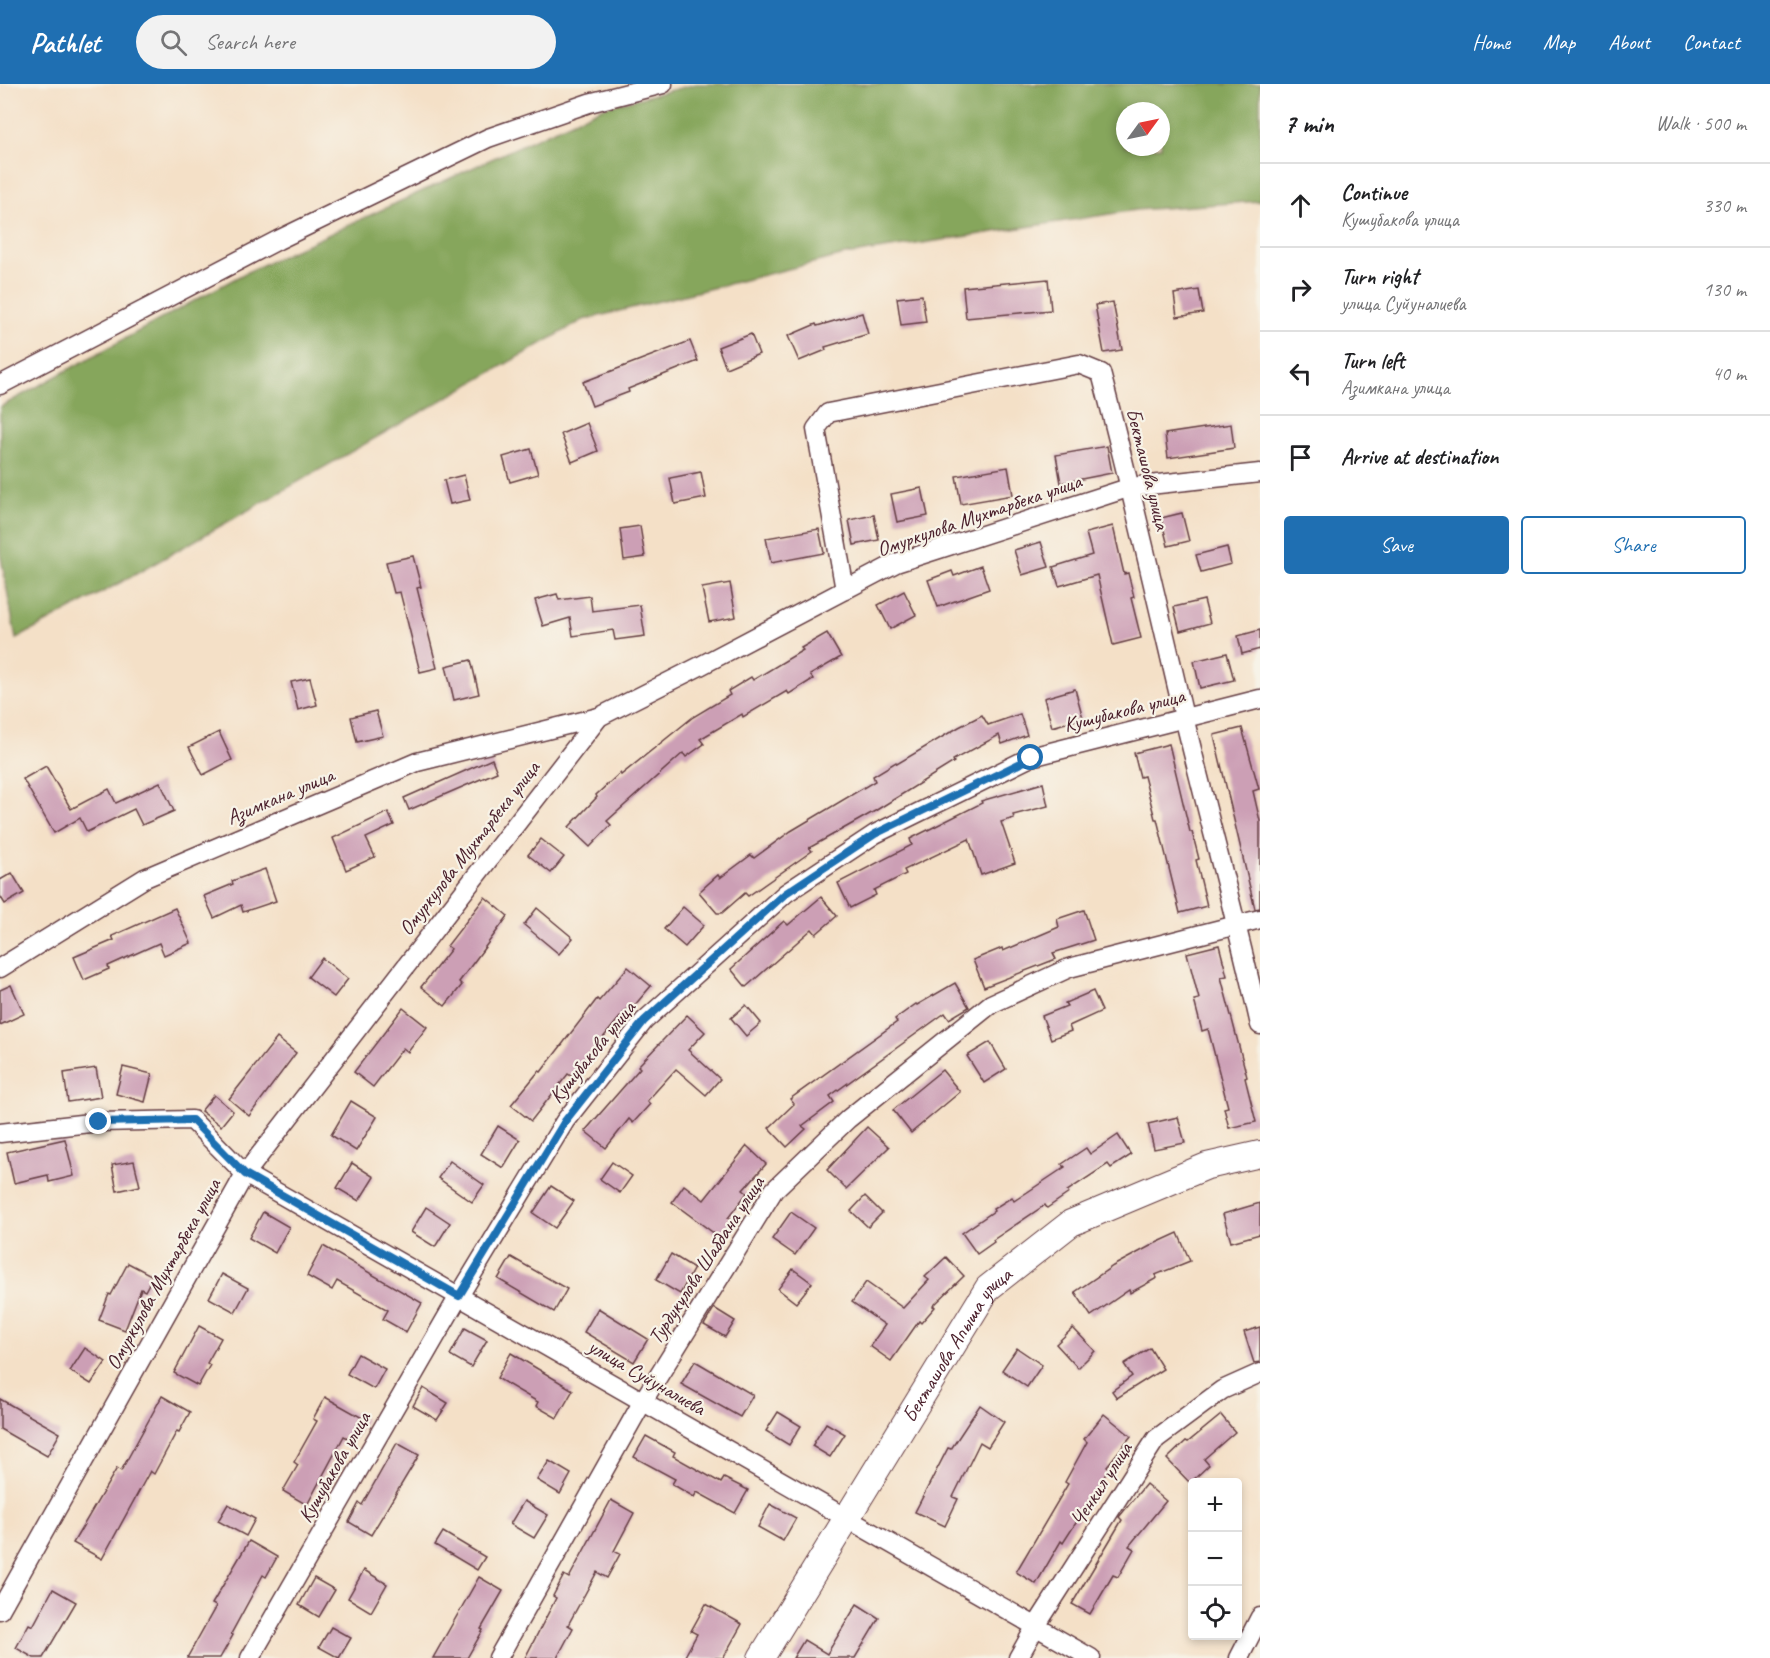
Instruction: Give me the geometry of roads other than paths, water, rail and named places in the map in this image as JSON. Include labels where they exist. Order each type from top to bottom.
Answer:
[{"type":"street","points":[[0,385],[278,240],[488,138],[589,103],[663,84]]},
{"type":"street","name":"Бекташова улица","points":[[845,590],[816,429],[828,413],[1079,364],[1101,373],[1238,925],[1260,1025]]},
{"type":"street","name":"Омуркулова Мухтарбека улица","points":[[0,1610],[245,1174],[599,717],[896,563],[1131,487],[1260,473]]},
{"type":"street","name":"Кушубакова улица","points":[[250,1658],[459,1296],[565,1121],[644,1021],[786,893],[875,834],[1031,758],[1260,699]]},
{"type":"street","name":"Азимкана улица","points":[[0,968],[145,878],[417,762],[599,717]]},
{"type":"street","name":"Турдукулова Шабдана улица","points":[[498,1658],[643,1401],[774,1190],[848,1119],[991,1004],[1069,968],[1260,919]]},
{"type":"street","name":"улица Суйуналиева","points":[[0,1133],[99,1122],[192,1120],[245,1174],[1091,1658]]},
{"type":"street","name":"Бекташова Апыша улица","points":[[761,1658],[988,1288],[1071,1223],[1207,1166],[1260,1154]]},
{"type":"street","name":"Ченкил улица","points":[[1018,1658],[1036,1626],[1156,1439],[1221,1390],[1260,1373]]},
{"type":"street","points":[[1239,1658],[1260,1617]]}]
